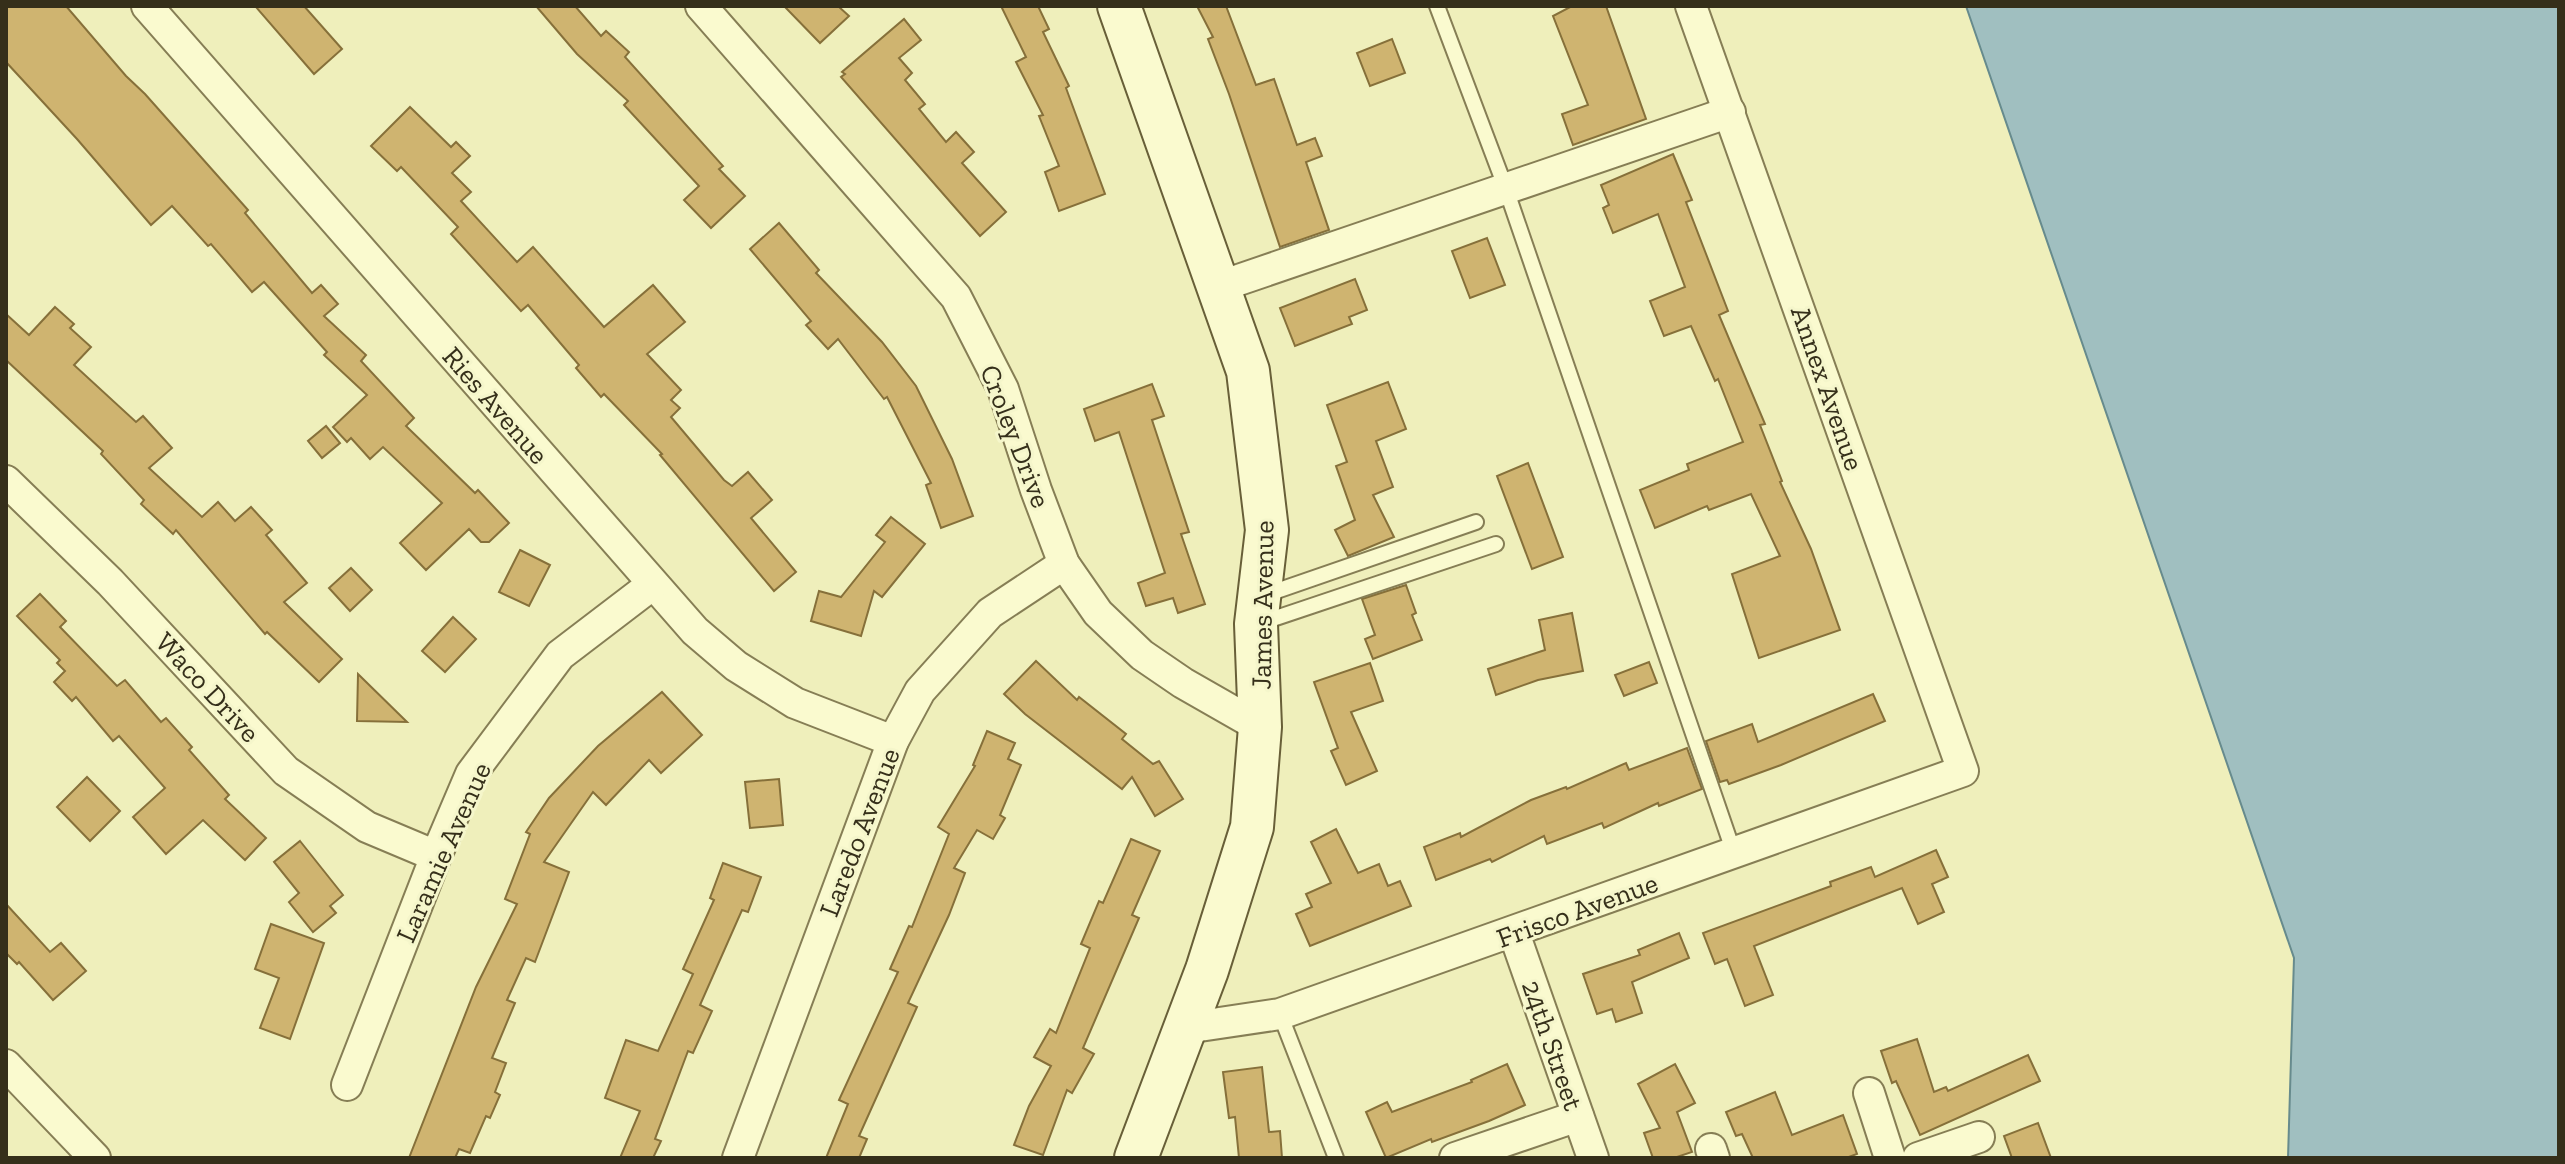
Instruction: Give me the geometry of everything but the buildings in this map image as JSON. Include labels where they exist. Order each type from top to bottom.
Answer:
[{"type":"street","name":"Ries Avenue","points":[[147,6],[695,631],[736,666],[795,703],[893,741]]},
{"type":"street","name":"Croley Drive","points":[[701,6],[956,297],[1003,389],[1064,564],[1098,613],[1142,655],[1183,683],[1260,727]]},
{"type":"street","name":"James Avenue","points":[[1119,6],[1248,371],[1267,530],[1258,610],[1260,727],[1252,827],[1186,1028],[1136,1158]]},
{"type":"street","name":"Annex Avenue","points":[[1691,6],[1963,771]]},
{"type":"street","points":[[1218,287],[1730,112]]},
{"type":"street","name":"Waco Drive","points":[[6,481],[110,582],[286,771],[367,827],[436,856]]},
{"type":"street","name":"Laredo Avenue","points":[[738,1158],[893,741],[920,691],[990,613],[1064,564]]},
{"type":"street","name":"Laramie Avenue","points":[[347,1085],[471,774],[560,655],[653,584]]},
{"type":"street","name":"Frisco Avenue","points":[[1186,1028],[1280,1014],[1963,771]]},
{"type":"street","name":"24th Street","points":[[1514,933],[1593,1158]]},
{"type":"street","points":[[6,1065],[95,1158]]},
{"type":"street","points":[[1869,1093],[1890,1158]]},
{"type":"street","points":[[1455,1158],[1578,1116]]},
{"type":"street","points":[[1918,1158],[1979,1137]]},
{"type":"lane","points":[[1437,6],[1506,189],[1734,853]]},
{"type":"lane","points":[[1258,610],[1476,522]]},
{"type":"lane","points":[[1258,610],[1496,544]]},
{"type":"lane","points":[[1280,1014],[1336,1158]]},
{"type":"water","points":[[1966,6],[2559,6],[2559,1158],[2288,1158],[2294,958]]}]
